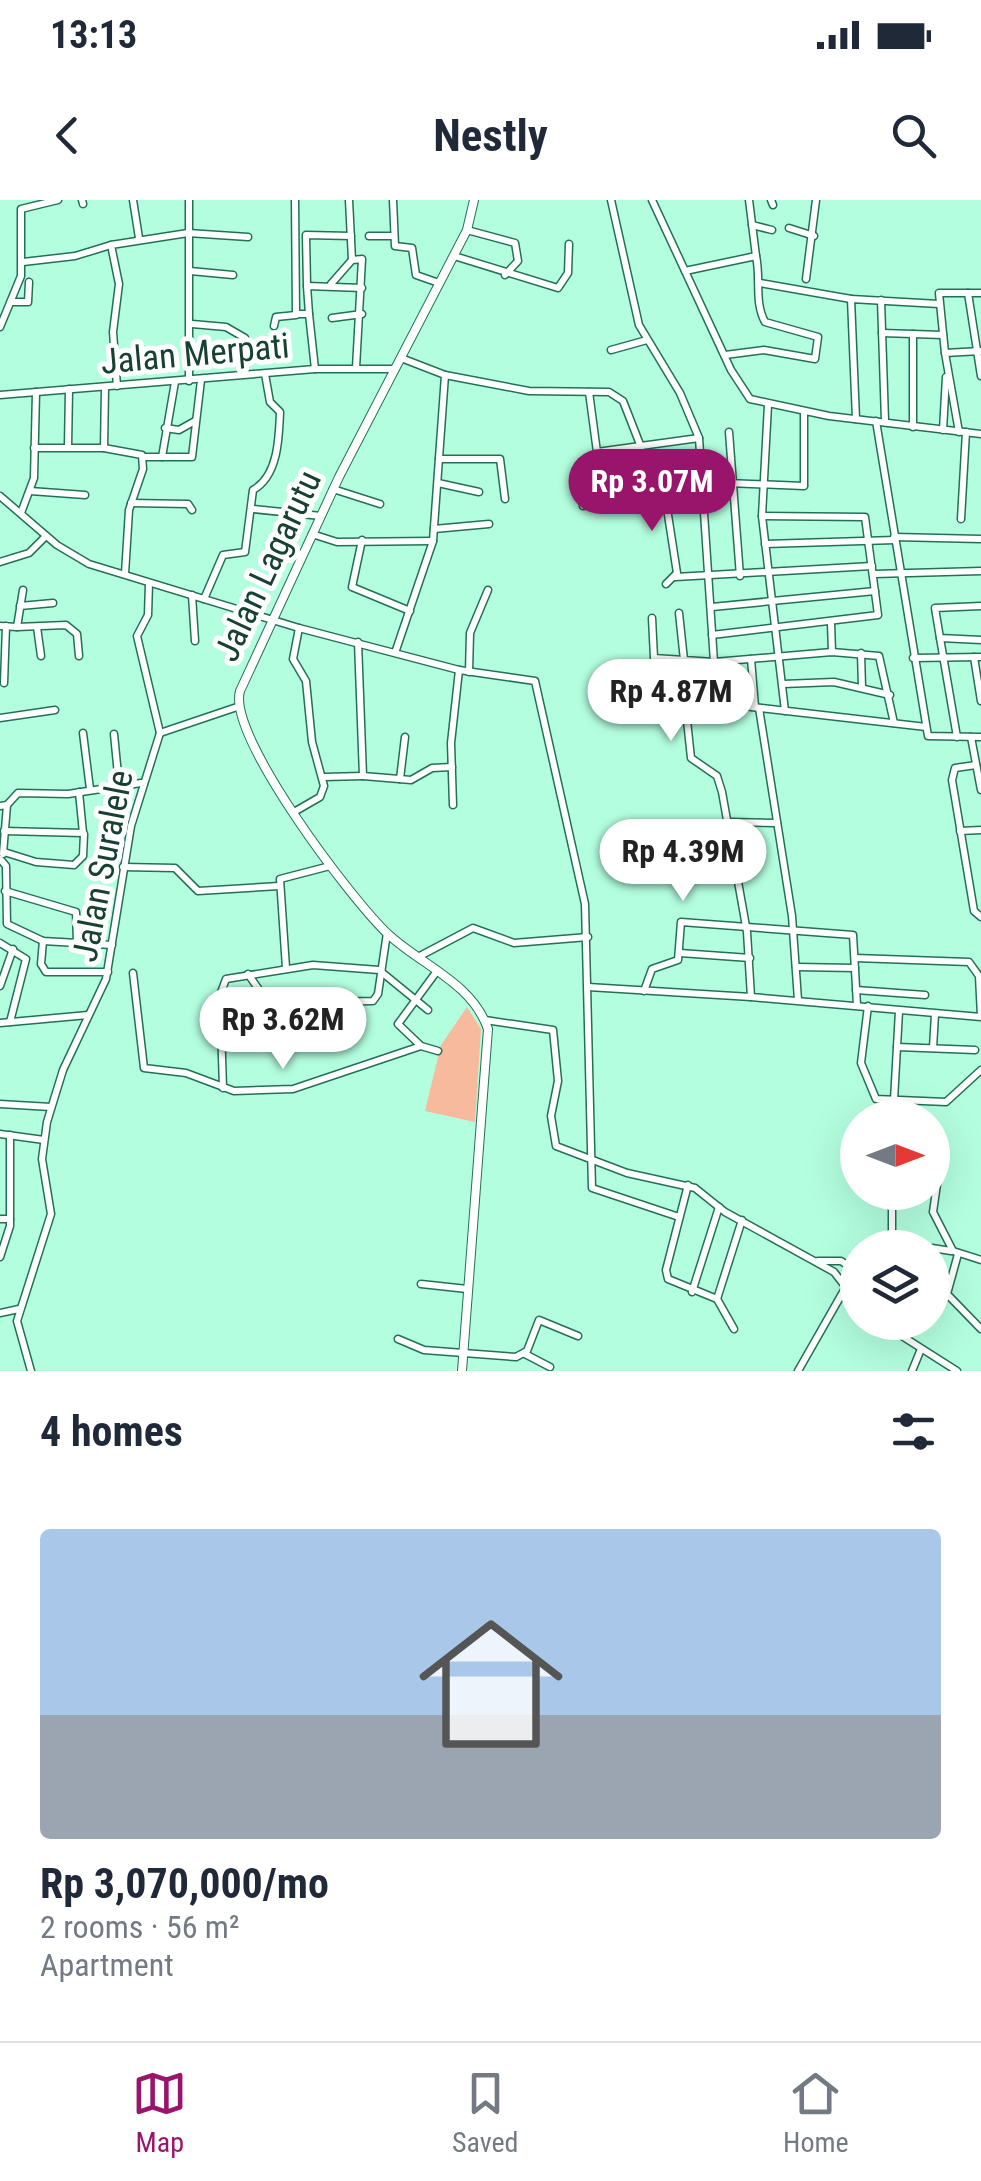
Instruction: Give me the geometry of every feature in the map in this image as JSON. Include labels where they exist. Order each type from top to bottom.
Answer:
[{"type":"street","points":[[0,327],[23,262],[22,208],[58,200]]},
{"type":"street","points":[[133,200],[139,239]]},
{"type":"street","points":[[189,200],[189,381]]},
{"type":"street","points":[[295,200],[296,314]]},
{"type":"street","points":[[331,284],[352,260],[349,200]]},
{"type":"street","points":[[392,200],[396,247],[414,250],[416,275],[439,282]]},
{"type":"street","name":"Jalan Lagarutu","points":[[474,200],[467,230],[312,534],[237,707],[294,812],[330,866],[387,933],[471,998],[485,1020]]},
{"type":"street","points":[[611,200],[638,319],[685,403],[699,438],[712,578],[712,634],[726,704]]},
{"type":"street","points":[[652,200],[745,394],[768,405],[804,412],[981,434]]},
{"type":"street","points":[[725,355],[764,350],[818,356],[818,335],[765,322],[757,306],[760,283],[748,200]]},
{"type":"street","points":[[806,279],[816,200]]},
{"type":"street","points":[[752,226],[772,230]]},
{"type":"street","points":[[790,228],[814,236]]},
{"type":"street","points":[[467,230],[515,243],[518,261],[505,275]]},
{"type":"street","points":[[23,262],[188,233],[248,236]]},
{"type":"street","points":[[316,369],[306,235],[351,236]]},
{"type":"street","points":[[369,236],[394,236]]},
{"type":"street","points":[[111,244],[120,284],[113,332],[116,386]]},
{"type":"street","points":[[454,256],[505,275],[561,288],[568,273],[569,244]]},
{"type":"street","points":[[685,271],[756,256]]},
{"type":"street","points":[[352,260],[362,260],[356,368]]},
{"type":"street","points":[[190,271],[233,275]]},
{"type":"street","points":[[12,302],[28,302],[28,282]]},
{"type":"street","points":[[760,283],[851,299],[939,304]]},
{"type":"street","points":[[308,286],[363,288]]},
{"type":"street","points":[[961,520],[962,432],[947,366],[940,292],[981,294]]},
{"type":"street","points":[[968,293],[981,376]]},
{"type":"street","points":[[851,299],[856,419]]},
{"type":"street","points":[[881,300],[880,421],[894,539],[926,727],[931,738],[981,737]]},
{"type":"street","points":[[274,326],[276,317],[309,314]]},
{"type":"street","points":[[332,318],[362,314]]},
{"type":"street","points":[[192,324],[226,328],[245,338]]},
{"type":"street","points":[[882,333],[943,336]]},
{"type":"street","points":[[913,334],[913,426]]},
{"type":"street","points":[[611,350],[647,340]]},
{"type":"street","points":[[945,353],[979,351]]},
{"type":"street","points":[[401,358],[444,375],[529,390],[618,395],[640,447]]},
{"type":"street","points":[[943,430],[947,366]]},
{"type":"street","name":"Jalan Merpati","points":[[0,395],[316,369],[396,369]]},
{"type":"street","points":[[204,598],[223,555],[245,554],[253,490],[264,483],[280,440],[280,412],[270,402],[264,374]]},
{"type":"street","points":[[396,650],[433,541],[444,375]]},
{"type":"street","points":[[34,448],[104,448],[130,450],[143,457],[192,457],[201,380]]},
{"type":"street","points":[[162,456],[175,382]]},
{"type":"street","points":[[104,448],[105,388]]},
{"type":"street","points":[[68,448],[69,389]]},
{"type":"street","points":[[20,514],[30,491],[36,392]]},
{"type":"street","points":[[589,392],[597,452],[616,498]]},
{"type":"street","points":[[768,405],[762,516],[785,712]]},
{"type":"street","points":[[583,506],[702,482],[804,488],[804,412]]},
{"type":"street","points":[[165,428],[179,430],[196,420]]},
{"type":"street","points":[[729,432],[740,576]]},
{"type":"street","points":[[597,452],[699,438]]},
{"type":"street","points":[[125,574],[131,502],[143,457]]},
{"type":"street","points":[[439,458],[500,459],[506,499]]},
{"type":"street","points":[[438,483],[478,492]]},
{"type":"street","points":[[334,489],[380,504]]},
{"type":"street","points":[[664,489],[675,577]]},
{"type":"street","points":[[30,491],[85,495]]},
{"type":"street","points":[[0,496],[77,559],[298,628],[396,650],[459,670],[535,680],[584,890],[588,938],[588,1159],[594,1191],[680,1217]]},
{"type":"street","points":[[131,502],[188,504],[192,510]]},
{"type":"street","points":[[252,510],[321,516]]},
{"type":"street","points":[[712,634],[876,617],[865,517],[762,516]]},
{"type":"street","points":[[434,529],[489,524]]},
{"type":"street","points":[[312,534],[336,542],[433,541]]},
{"type":"street","points":[[0,562],[28,553],[46,536]]},
{"type":"street","points":[[765,544],[981,539]]},
{"type":"street","points":[[362,540],[351,586],[410,611]]},
{"type":"street","points":[[666,584],[675,577],[768,572],[981,571]]},
{"type":"street","points":[[149,583],[148,615],[137,636],[160,732]]},
{"type":"street","points":[[16,627],[23,590]]},
{"type":"street","points":[[469,672],[470,633],[488,590]]},
{"type":"street","points":[[712,607],[875,591]]},
{"type":"street","points":[[192,595],[195,642]]},
{"type":"street","points":[[20,606],[53,603]]},
{"type":"street","points":[[957,737],[936,606],[981,606]]},
{"type":"street","points":[[679,613],[693,699]]},
{"type":"street","points":[[652,618],[654,658],[718,662],[832,652],[883,658],[894,724]]},
{"type":"street","points":[[831,623],[832,652]]},
{"type":"street","points":[[4,683],[3,626],[71,627],[80,642],[80,656]]},
{"type":"street","points":[[37,627],[42,656]]},
{"type":"street","points":[[294,812],[322,795],[324,777],[312,742],[306,681],[293,659],[298,628]]},
{"type":"street","points":[[940,638],[981,640]]},
{"type":"street","points":[[358,642],[363,776]]},
{"type":"street","points":[[861,653],[862,688]]},
{"type":"street","points":[[913,658],[977,657],[981,702]]},
{"type":"street","points":[[751,659],[793,928],[798,1000]]},
{"type":"street","points":[[453,806],[459,670]]},
{"type":"street","points":[[783,684],[828,681],[890,695]]},
{"type":"street","points":[[751,997],[746,924],[728,822],[717,776],[691,758],[685,702],[693,699],[926,727]]},
{"type":"street","name":"Jalan Suralele","points":[[31,1371],[17,1326],[19,1309],[51,1214],[44,1140],[50,1107],[108,972],[122,866],[140,783],[160,732],[237,707]]},
{"type":"street","points":[[0,718],[56,710]]},
{"type":"street","points":[[83,733],[90,789]]},
{"type":"street","points":[[114,734],[119,785]]},
{"type":"street","points":[[400,779],[406,737]]},
{"type":"street","points":[[971,737],[981,790]]},
{"type":"street","points":[[976,764],[953,770],[974,911],[981,917]]},
{"type":"street","points":[[324,777],[411,780],[432,768],[452,767]]},
{"type":"street","points":[[112,946],[43,941],[5,922],[4,806],[18,794],[79,792],[140,783]]},
{"type":"street","points":[[2,856],[74,865],[83,856],[79,792]]},
{"type":"street","points":[[728,822],[777,822]]},
{"type":"street","points":[[960,831],[981,830]]},
{"type":"street","points":[[4,832],[84,833]]},
{"type":"street","points":[[122,866],[175,868],[198,891],[280,886]]},
{"type":"street","points":[[286,968],[280,886],[285,874],[330,866]]},
{"type":"street","points":[[5,890],[76,912],[77,942]]},
{"type":"street","points":[[644,991],[652,969],[678,960],[681,922],[746,924],[853,935],[856,1005]]},
{"type":"street","points":[[418,957],[473,928],[514,943],[588,938]]},
{"type":"street","points":[[248,974],[276,1014],[317,1002],[373,1002],[378,994],[387,933]]},
{"type":"street","points":[[43,941],[41,964],[46,972],[108,972]]},
{"type":"street","points":[[0,943],[26,959],[10,1022]]},
{"type":"street","points":[[0,986],[13,949]]},
{"type":"street","points":[[680,954],[750,958]]},
{"type":"street","points":[[588,987],[981,1016],[979,976],[970,962],[855,958]]},
{"type":"street","points":[[223,1088],[222,983],[248,974],[313,965],[379,970],[428,1010]]},
{"type":"street","points":[[796,967],[856,968]]},
{"type":"street","points":[[437,971],[398,1024],[422,1046],[438,1051]]},
{"type":"street","points":[[133,973],[144,1068],[186,1073],[223,1088],[246,1093],[305,1087],[422,1046]]},
{"type":"street","points":[[856,990],[925,995]]},
{"type":"street","points":[[868,1006],[863,1070],[872,1096],[893,1100],[899,1010]]},
{"type":"street","points":[[933,1048],[935,1014]]},
{"type":"street","points":[[0,1023],[89,1015]]},
{"type":"street","points":[[462,1371],[488,1056],[485,1020],[552,1028],[558,1081],[552,1116],[553,1142],[588,1159],[688,1186],[840,1278]]},
{"type":"street","points":[[897,1047],[975,1050]]},
{"type":"street","points":[[948,1100],[981,1070]]},
{"type":"street","points":[[0,1104],[50,1107]]},
{"type":"street","points":[[0,1134],[44,1140]]},
{"type":"street","points":[[0,1258],[10,1219],[10,1136]]},
{"type":"street","points":[[0,1163],[10,1163]]},
{"type":"street","points":[[688,1186],[666,1273],[668,1279],[692,1292],[717,1299],[734,1329]]},
{"type":"street","points":[[692,1292],[718,1207]]},
{"type":"street","points":[[932,1210],[955,1253],[947,1294],[981,1330]]},
{"type":"street","points":[[0,1219],[10,1219]]},
{"type":"street","points":[[717,1299],[742,1220]]},
{"type":"street","points":[[950,1252],[981,1260]]},
{"type":"street","points":[[817,1261],[840,1261]]},
{"type":"street","points":[[421,1284],[467,1289]]},
{"type":"street","points":[[798,1371],[840,1298]]},
{"type":"street","points":[[0,1313],[19,1309]]},
{"type":"street","points":[[526,1354],[539,1320],[578,1336]]},
{"type":"street","points":[[398,1339],[424,1350],[526,1354],[550,1366]]},
{"type":"street","points":[[906,1340],[957,1371]]},
{"type":"street","points":[[912,1371],[920,1350]]},
{"type":"shaded area","points":[[467,1007],[481,1029],[475,1122],[425,1111],[441,1045]]}]
